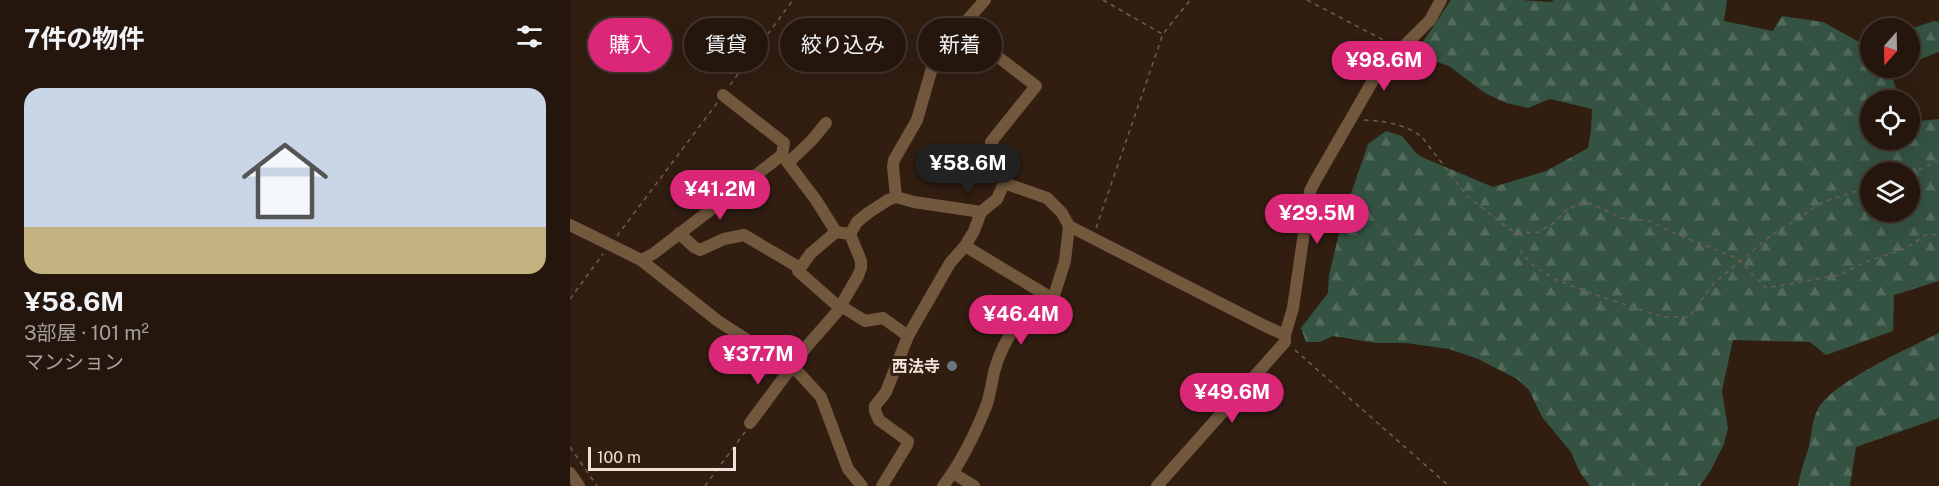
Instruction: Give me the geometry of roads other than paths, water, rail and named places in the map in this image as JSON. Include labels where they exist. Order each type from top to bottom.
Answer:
[{"type":"street","points":[[969,18],[985,0]]},
{"type":"street","points":[[1157,486],[1285,338],[1293,308],[1310,191],[1375,77],[1430,20],[1441,0]]},
{"type":"street","points":[[882,486],[908,441],[879,420],[875,408],[886,393],[908,336],[950,263],[965,246],[981,212],[998,199],[1004,183],[1006,168],[991,142],[1036,86],[1002,60]]},
{"type":"street","points":[[896,197],[893,166],[896,154],[917,120],[931,72]]},
{"type":"street","points":[[723,95],[783,142],[785,159],[816,200],[836,232]]},
{"type":"street","points":[[641,260],[653,254],[679,233],[812,140],[826,123]]},
{"type":"street","points":[[943,486],[953,473],[976,429],[1008,337],[1024,317],[1053,299],[1065,261],[1069,226],[1062,213],[1047,198],[1004,183]]},
{"type":"street","points":[[850,234],[857,222],[868,213],[896,197],[981,212]]},
{"type":"street","points":[[570,225],[641,260],[718,321],[792,367],[821,397],[848,469],[862,486]]},
{"type":"street","points":[[1069,226],[1285,338]]},
{"type":"street","points":[[850,234],[836,232],[817,247],[798,271],[840,307],[865,321],[883,318],[908,336]]},
{"type":"street","points":[[679,233],[694,248],[700,250],[724,239],[744,235],[800,268]]},
{"type":"street","points":[[750,423],[840,307],[861,268],[859,253],[850,234]]},
{"type":"street","points":[[965,246],[1053,299]]},
{"type":"street","points":[[570,473],[579,486]]},
{"type":"street","points":[[953,473],[974,486]]},
{"type":"place","name":"西法寺","points":[[952,366]]}]
